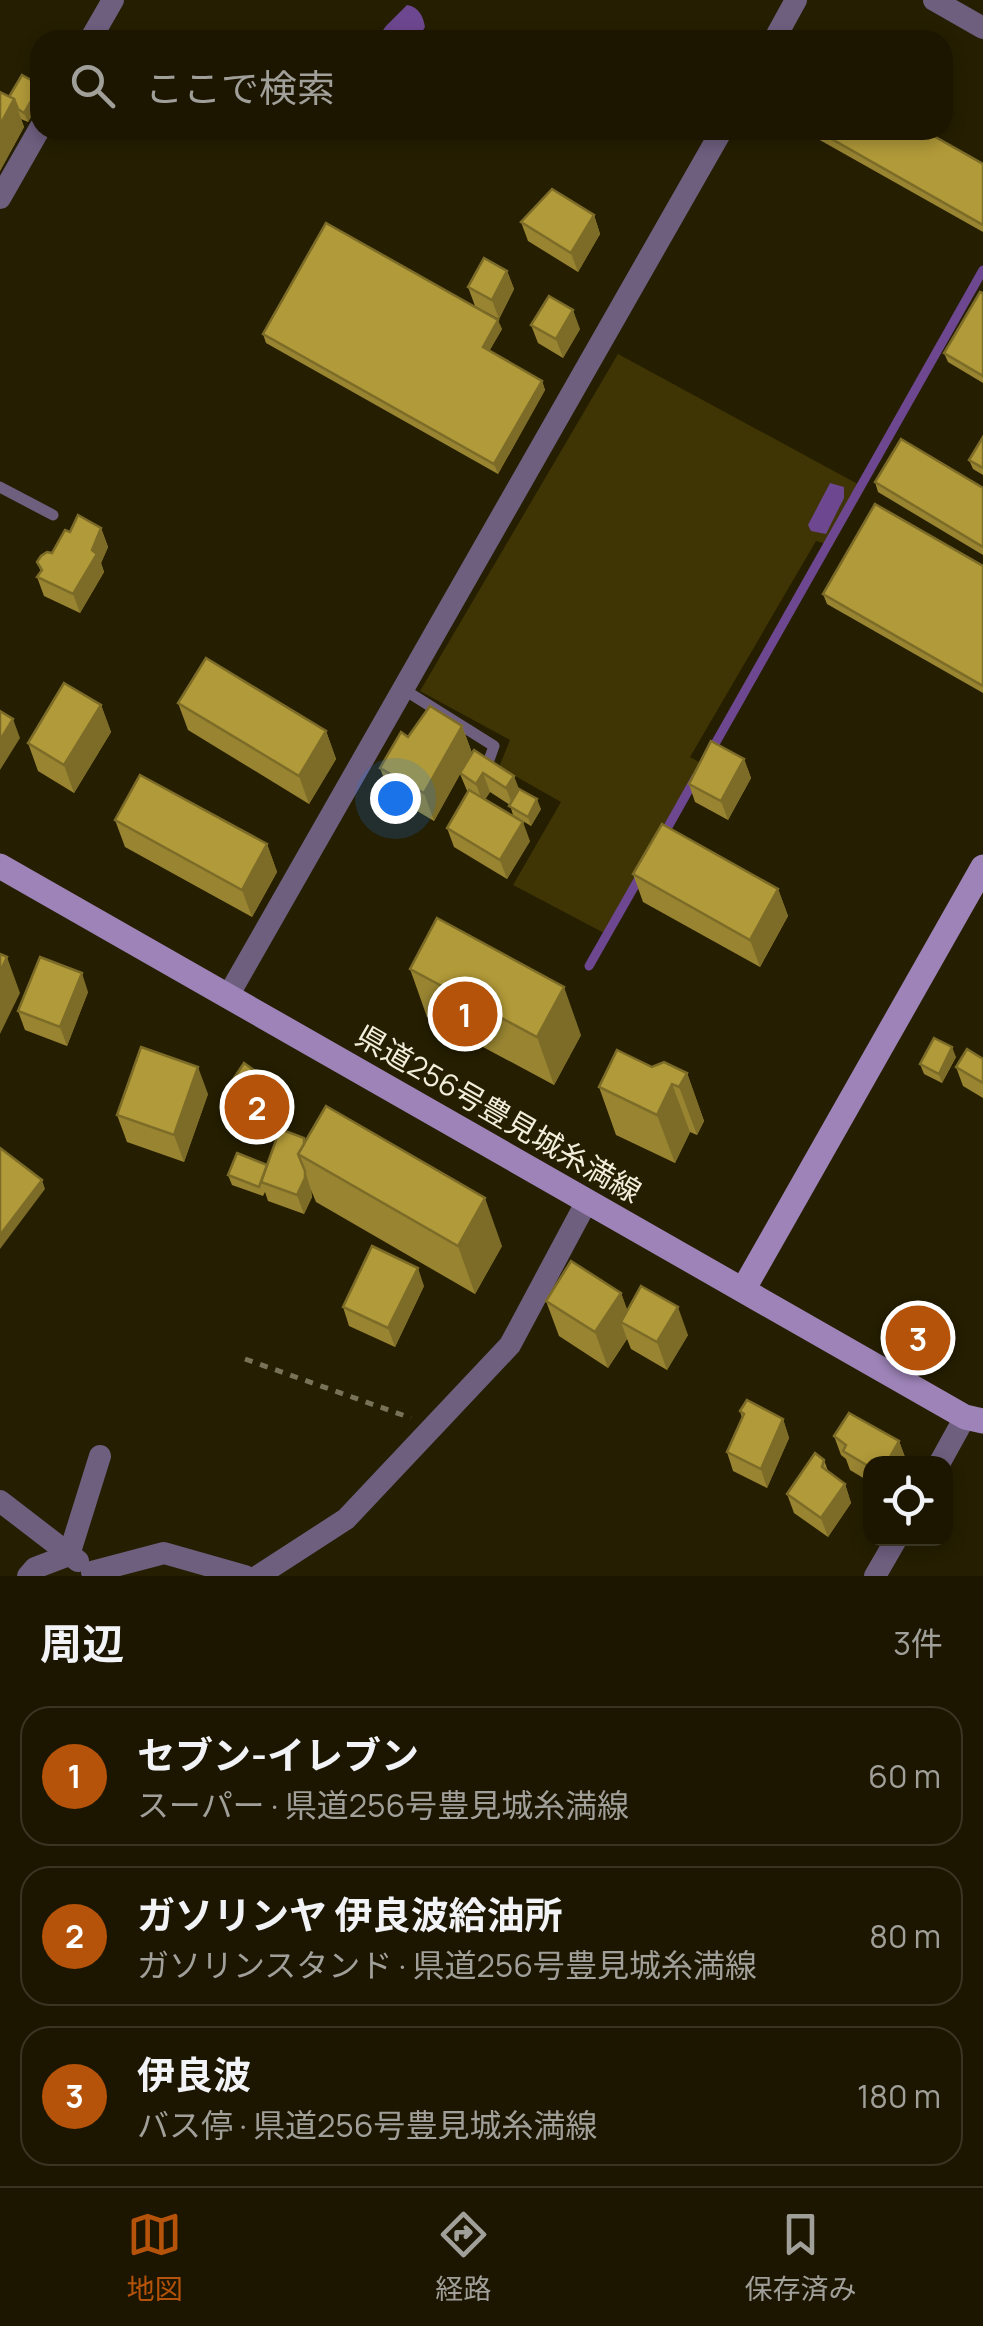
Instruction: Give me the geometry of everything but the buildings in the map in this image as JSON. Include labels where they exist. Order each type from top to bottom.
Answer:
[{"type":"main road","name":"県道256号豊見城糸満線","points":[[0,866],[974,1419],[983,1438]]},
{"type":"main road","points":[[743,1290],[983,867]]},
{"type":"street","points":[[96,30],[113,0]]},
{"type":"street","points":[[780,30],[796,0]]},
{"type":"street","points":[[934,0],[983,28]]},
{"type":"street","points":[[0,198],[33,140]]},
{"type":"street","points":[[228,996],[716,140]]},
{"type":"street","points":[[258,1576],[346,1519],[510,1345],[587,1201]]},
{"type":"street","points":[[945,1456],[974,1419]]},
{"type":"street","points":[[69,1554],[100,1456]]},
{"type":"street","points":[[0,1501],[92,1574],[164,1553],[245,1576]]},
{"type":"street","points":[[876,1576],[893,1546]]},
{"type":"street","points":[[28,1576],[35,1568],[69,1554]]},
{"type":"lane","points":[[0,486],[53,515]]},
{"type":"lane","points":[[403,689],[494,746],[489,760]]},
{"type":"path","points":[[245,1359],[433,1426]]},
{"type":"shaded area","points":[[407,5],[422,16],[425,27],[383,30]]},
{"type":"shaded area","points":[[618,354],[865,488],[832,546],[816,541],[690,757],[701,763],[606,934],[513,885],[561,802],[499,767],[510,740],[420,691]]},
{"type":"shaded area","points":[[830,483],[844,487],[844,498],[826,534],[811,531],[808,525]]},
{"type":"waterway","points":[[711,751],[983,270]]},
{"type":"waterway","points":[[664,834],[696,777]]},
{"type":"waterway","points":[[589,966],[642,873]]},
{"type":"place","name":"セブン-イレブン","points":[[465,1014]]},
{"type":"place","name":"ガソリンヤ 伊良波給油所","points":[[257,1107]]},
{"type":"place","name":"伊良波","points":[[918,1338]]}]
